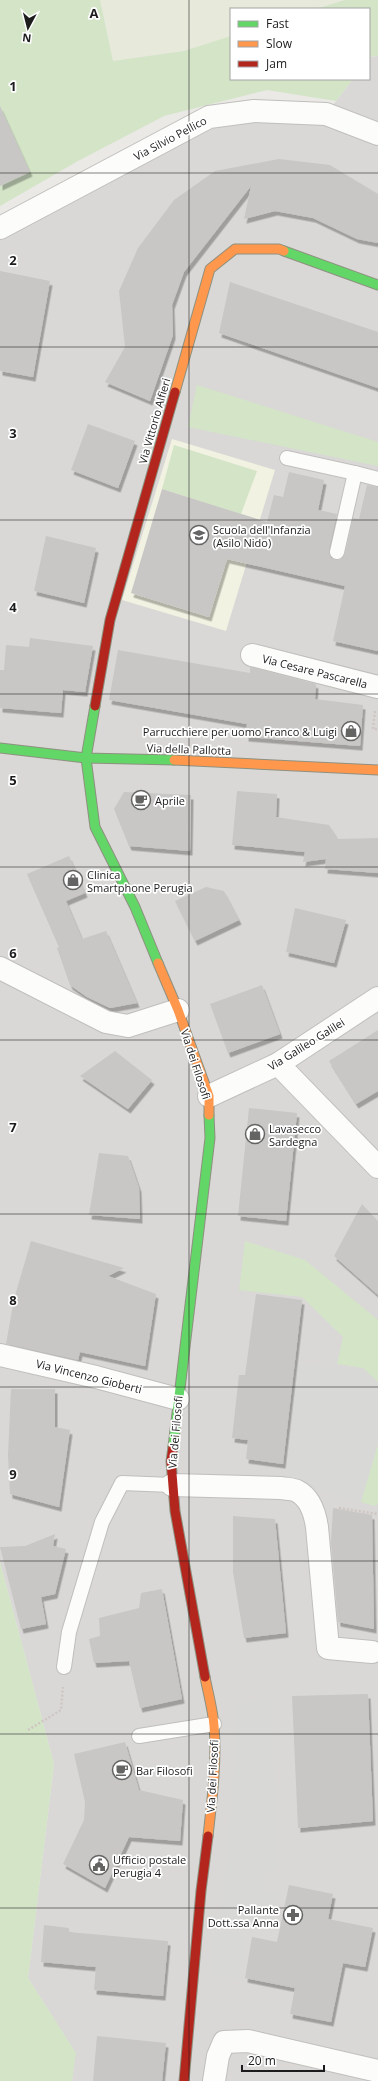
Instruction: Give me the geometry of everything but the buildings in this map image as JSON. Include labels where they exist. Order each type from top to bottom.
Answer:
[{"type":"street","name":"Via Silvio Pellico","points":[[0,228],[209,117],[254,111],[326,114],[378,134]]},
{"type":"street","name":"Via Vittorio Alfieri","points":[[95,827],[86,758],[110,620],[210,269],[235,249],[279,249],[378,285]]},
{"type":"street","name":"Via Cesare Pascarella","points":[[252,655],[378,687]]},
{"type":"street","name":"Via della Pallotta","points":[[0,748],[86,758],[157,759],[378,770]]},
{"type":"street","name":"Via dei Filosofi","points":[[95,827],[135,908],[178,1010],[209,1096],[210,1138],[171,1461],[172,1485],[214,1724],[215,1750],[214,1783],[202,1890],[184,2081]]},
{"type":"street","points":[[0,968],[106,1022],[128,1026],[178,1010]]},
{"type":"street","name":"Via Galileo Galilei","points":[[209,1096],[278,1064],[378,998]]},
{"type":"street","points":[[278,1064],[378,1167]]},
{"type":"street","name":"Via Vincenzo Gioberti","points":[[0,1356],[96,1376],[178,1399]]},
{"type":"street","points":[[172,1485],[281,1488],[297,1491],[307,1499],[315,1513],[317,1527],[328,1648],[372,1652]]},
{"type":"street","points":[[214,2081],[218,2056],[224,2042],[248,2041],[378,2071]]},
{"type":"lane","points":[[287,458],[378,479]]},
{"type":"lane","points":[[337,552],[355,473]]},
{"type":"lane","points":[[64,1667],[69,1632],[102,1522],[122,1483],[172,1485]]},
{"type":"lane","points":[[139,1736],[214,1724]]},
{"type":"path","points":[[372,729],[378,729]]},
{"type":"path","points":[[311,1505],[375,1512],[378,1514]]},
{"type":"path","points":[[28,1730],[61,1710],[64,1667]]},
{"type":"shaded area","points":[[100,0],[345,0],[319,8],[230,8],[230,36],[184,51],[113,61]]},
{"type":"shaded area","points":[[378,56],[378,2081],[72,2081],[75,2052],[28,1978],[54,1764],[0,1562],[0,228],[209,117],[326,114],[352,80],[370,80],[370,57]]},
{"type":"shaded area","name":"Scuola dell'Infanzia (Asilo Nido)","points":[[172,439],[275,470],[226,631],[122,600]]},
{"type":"shaded area","points":[[296,1366],[363,1368],[378,1382],[378,1444],[361,1502],[286,1477]]},
{"type":"shaded area","points":[[271,1698],[277,1868],[263,1872],[263,1889],[278,1892],[272,1930],[221,1921],[233,1788],[236,1706]]},
{"type":"shaded area","points":[[215,1932],[246,1933],[238,1978],[210,1974]]},
{"type":"green space","points":[[0,0],[100,0],[113,61],[184,51],[230,36],[230,80],[352,80],[336,101],[267,90],[164,116],[78,161],[0,206]]},
{"type":"green space","points":[[345,0],[378,0],[378,56],[370,57],[370,8],[319,8]]},
{"type":"green space","points":[[197,385],[378,442],[378,466],[188,427]]},
{"type":"green space","points":[[174,445],[257,471],[241,514],[162,489]]},
{"type":"green space","points":[[245,1241],[305,1260],[378,1320],[378,1382],[363,1368],[337,1364],[343,1337],[302,1297],[239,1290]]},
{"type":"green space","points":[[378,1444],[378,1504],[374,1506],[361,1502]]},
{"type":"green space","points":[[0,1562],[54,1764],[28,1978],[76,2053],[72,2081],[0,2081]]},
{"type":"traffic: fast","points":[[284,251],[378,285]]},
{"type":"traffic: fast","points":[[95,706],[86,758],[95,827],[135,907],[158,963]]},
{"type":"traffic: fast","points":[[0,748],[86,758],[174,760]]},
{"type":"traffic: fast","points":[[173,1447],[210,1138],[209,1115]]},
{"type":"traffic: slow","points":[[175,392],[210,269],[235,249],[279,249],[284,251]]},
{"type":"traffic: slow","points":[[174,760],[378,770]]},
{"type":"traffic: slow","points":[[158,963],[178,1010],[209,1096],[209,1115]]},
{"type":"traffic: slow","points":[[205,1677],[213,1714],[215,1740],[214,1781],[208,1836]]},
{"type":"traffic: jam","points":[[95,706],[110,620],[175,392]]},
{"type":"traffic: jam","points":[[173,1447],[171,1461],[175,1511],[205,1677]]},
{"type":"traffic: jam","points":[[184,2081],[201,1891],[208,1836]]},
{"type":"place","name":"Scuola dell'Infanzia (Asilo Nido)","points":[[199,535]]},
{"type":"place","name":"Parrucchiere per uomo Franco & Luigi","points":[[351,731]]},
{"type":"place","name":"Aprile","points":[[141,800]]},
{"type":"place","name":"Clinica Smartphone Perugia","points":[[73,880]]},
{"type":"place","name":"Lavasecco Sardegna","points":[[255,1134]]},
{"type":"place","name":"Bar Filosofi","points":[[122,1770]]},
{"type":"place","name":"Ufficio postale Perugia 4","points":[[99,1865]]},
{"type":"place","name":"Pallante Dott.ssa Anna","points":[[293,1915]]}]
